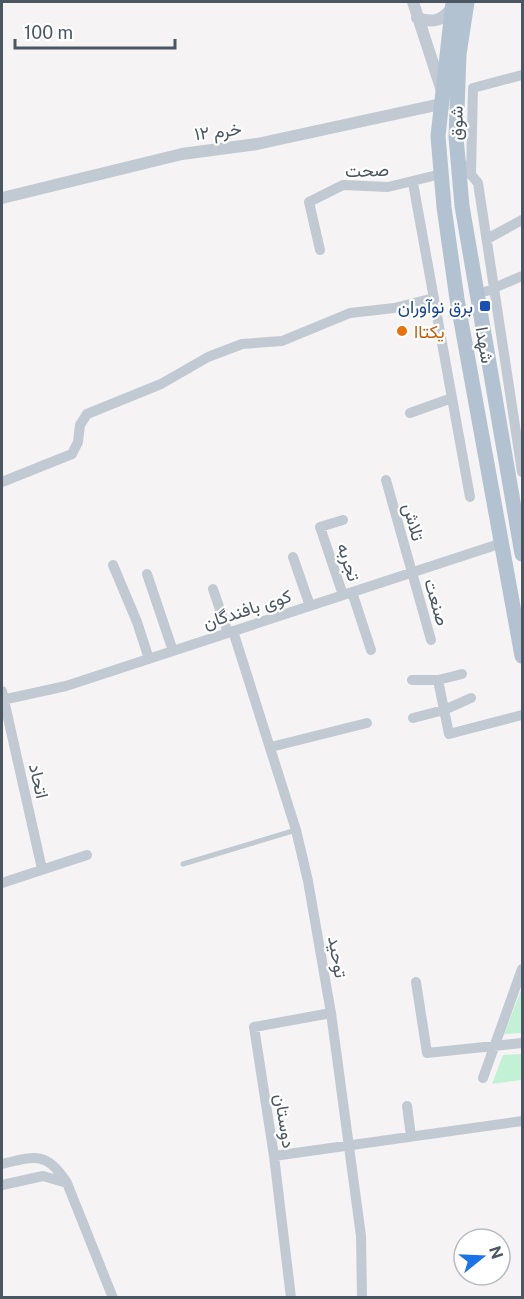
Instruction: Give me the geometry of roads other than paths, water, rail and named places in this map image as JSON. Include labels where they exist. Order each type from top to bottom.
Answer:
[{"type":"main road","name":"شهدا","points":[[467,2],[441,98],[438,136],[441,174],[458,300],[522,656]]},
{"type":"main road","name":"شهدا","points":[[452,5],[452,53],[458,159],[476,296],[520,526],[522,554]]},
{"type":"street","points":[[413,2],[441,98]]},
{"type":"street","points":[[417,18],[427,21],[439,20],[452,5]]},
{"type":"street","name":"شوق","points":[[471,174],[473,88],[522,75]]},
{"type":"street","name":"خرم ۱۲","points":[[2,198],[182,154],[257,144],[441,98]]},
{"type":"street","points":[[458,159],[478,183],[522,472]]},
{"type":"street","name":"صحت","points":[[320,250],[309,202],[343,185],[388,187],[413,183],[441,174]]},
{"type":"street","points":[[413,183],[470,497]]},
{"type":"street","points":[[487,240],[522,220]]},
{"type":"street","points":[[476,296],[522,276]]},
{"type":"street","points":[[2,482],[72,454],[78,442],[80,425],[87,414],[161,384],[208,357],[242,344],[282,341],[350,313],[394,308],[434,298]]},
{"type":"street","points":[[410,413],[452,398]]},
{"type":"street","name":"تلاش","points":[[386,480],[411,573]]},
{"type":"street","name":"تجربه","points":[[343,520],[320,527],[348,594]]},
{"type":"street","name":"کوی بافندگان","points":[[2,697],[66,686],[502,543]]},
{"type":"street","points":[[293,557],[310,606]]},
{"type":"street","points":[[113,565],[149,659]]},
{"type":"street","name":"صنعت","points":[[411,573],[431,640]]},
{"type":"street","points":[[147,574],[173,651]]},
{"type":"street","name":"توحید","points":[[213,589],[231,632],[271,747],[296,830],[331,1012],[362,1236],[362,1298]]},
{"type":"street","points":[[348,594],[371,650]]},
{"type":"street","points":[[412,680],[438,680],[462,674]]},
{"type":"street","points":[[438,680],[449,734],[522,715]]},
{"type":"street","name":"اتحاد","points":[[2,697],[42,869]]},
{"type":"street","points":[[413,718],[444,710],[471,698]]},
{"type":"street","points":[[271,747],[368,723]]},
{"type":"street","points":[[2,883],[87,855]]},
{"type":"street","points":[[483,1078],[522,969]]},
{"type":"street","points":[[416,982],[427,1053],[522,1042]]},
{"type":"street","name":"دوستان","points":[[291,1298],[274,1156],[254,1027],[331,1012]]},
{"type":"street","points":[[407,1106],[411,1136]]},
{"type":"street","points":[[274,1156],[522,1121]]},
{"type":"street","points":[[2,1164],[39,1158],[48,1160],[67,1183],[113,1298]]},
{"type":"street","points":[[2,1185],[43,1176],[67,1183]]},
{"type":"lane","points":[[183,864],[296,830]]},
{"type":"place","name":"برق نوآوران","points":[[485,306]]},
{"type":"place","name":"یکتاا","points":[[402,331]]}]
